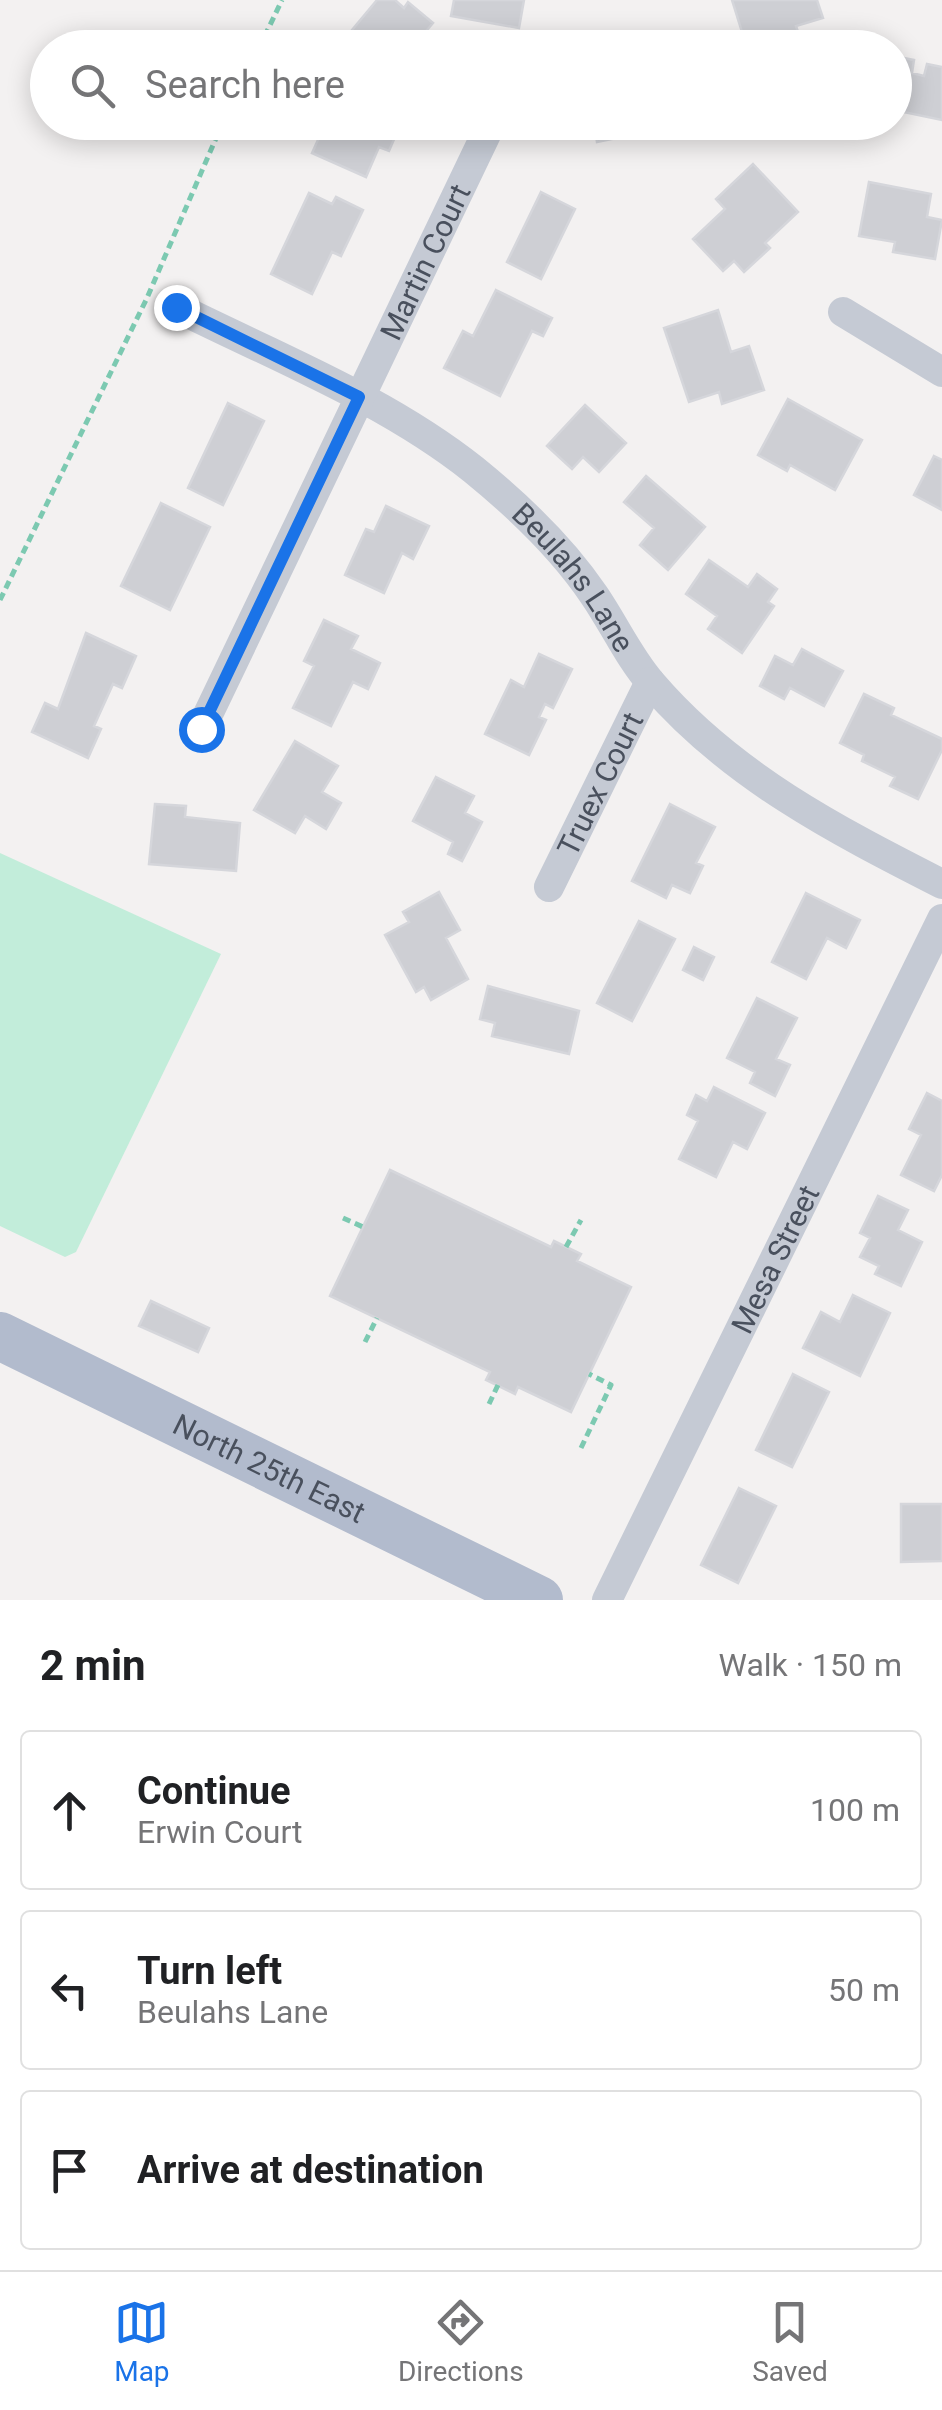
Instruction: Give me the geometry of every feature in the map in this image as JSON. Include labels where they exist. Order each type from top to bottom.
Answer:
[{"type":"main road","name":"North 25th East","points":[[0,1336],[539,1600]]},
{"type":"street","name":"Martin Court","points":[[201,729],[482,140]]},
{"type":"street","name":"Beulahs Lane","points":[[176,307],[359,397],[473,470],[528,520],[592,592],[650,682],[706,739],[767,788],[833,828],[942,884]]},
{"type":"street","points":[[843,312],[942,372]]},
{"type":"street","name":"Truex Court","points":[[549,888],[650,682]]},
{"type":"street","name":"Mesa Street","points":[[607,1600],[942,919]]},
{"type":"path","points":[[268,30],[282,0]]},
{"type":"path","points":[[0,600],[147,298],[215,140]]},
{"type":"path","points":[[343,1218],[363,1227]]},
{"type":"path","points":[[566,1247],[580,1220]]},
{"type":"path","points":[[364,1342],[377,1318]]},
{"type":"path","points":[[580,1448],[611,1385],[589,1374]]},
{"type":"path","points":[[489,1404],[498,1385]]},
{"type":"green space","points":[[0,853],[221,954],[76,1252],[65,1257],[0,1226]]},
{"type":"building","points":[[377,0],[395,0],[404,8],[408,2],[433,23],[427,30],[352,30]]},
{"type":"building","points":[[454,0],[524,0],[519,28],[451,16]]},
{"type":"building","points":[[732,0],[817,0],[823,18],[796,26],[797,30],[741,30]]},
{"type":"building","points":[[927,64],[942,67],[942,120],[912,114],[912,73],[924,76]]},
{"type":"building","points":[[318,140],[394,140],[389,151],[379,147],[366,177],[312,153]]},
{"type":"building","points":[[753,164],[798,212],[765,243],[770,248],[744,272],[734,261],[723,271],[693,239],[725,209],[716,199]]},
{"type":"building","points":[[869,182],[931,194],[927,217],[942,220],[935,259],[893,252],[895,242],[859,236]]},
{"type":"building","points":[[541,192],[575,209],[541,279],[507,262]]},
{"type":"building","points":[[309,193],[332,204],[336,197],[363,210],[341,256],[332,252],[312,294],[271,274]]},
{"type":"building","points":[[496,290],[552,318],[543,336],[532,331],[500,396],[444,368],[463,331],[473,336]]},
{"type":"building","points":[[718,310],[731,352],[749,346],[764,390],[722,404],[719,392],[689,402],[664,328]]},
{"type":"building","points":[[788,399],[862,440],[835,490],[790,465],[787,471],[758,455]]},
{"type":"building","points":[[228,403],[264,421],[223,505],[188,488]]},
{"type":"building","points":[[585,405],[626,443],[599,472],[583,457],[572,469],[547,446]]},
{"type":"building","points":[[934,456],[942,460],[942,510],[914,495]]},
{"type":"building","points":[[646,476],[705,527],[668,570],[640,545],[654,528],[624,502]]},
{"type":"building","points":[[161,503],[210,527],[170,610],[121,586]]},
{"type":"building","points":[[386,506],[429,526],[413,559],[402,553],[384,593],[345,575],[366,529],[374,532]]},
{"type":"building","points":[[709,560],[748,587],[757,574],[777,589],[768,602],[774,606],[742,653],[708,629],[717,616],[686,594]]},
{"type":"building","points":[[324,620],[358,636],[351,649],[380,663],[368,689],[353,682],[331,726],[293,708],[314,666],[304,661]]},
{"type":"building","points":[[86,633],[136,656],[122,688],[113,684],[94,726],[101,729],[88,758],[32,732],[45,703],[58,709]]},
{"type":"building","points":[[802,649],[843,671],[824,706],[790,688],[784,699],[760,686],[775,656],[793,665]]},
{"type":"building","points":[[539,654],[572,669],[553,708],[545,704],[539,717],[546,720],[529,755],[485,734],[511,680],[524,687]]},
{"type":"building","points":[[864,694],[894,708],[891,715],[942,739],[942,750],[918,799],[890,786],[895,777],[862,761],[864,755],[840,743]]},
{"type":"building","points":[[295,741],[338,766],[322,792],[341,803],[326,829],[305,816],[295,833],[254,810]]},
{"type":"building","points":[[436,777],[474,796],[465,813],[482,822],[462,861],[448,854],[453,842],[413,821]]},
{"type":"building","points":[[155,804],[186,806],[185,817],[240,823],[236,871],[149,864]]},
{"type":"building","points":[[670,804],[715,827],[696,863],[703,866],[690,893],[672,885],[666,898],[632,881]]},
{"type":"building","points":[[439,892],[460,930],[446,938],[468,979],[431,1000],[424,987],[416,992],[385,935],[409,922],[403,912]]},
{"type":"building","points":[[806,893],[860,920],[846,948],[827,938],[806,979],[772,962]]},
{"type":"building","points":[[639,921],[675,939],[632,1021],[597,1003]]},
{"type":"building","points":[[694,947],[714,957],[703,980],[683,970]]},
{"type":"building","points":[[488,986],[579,1011],[569,1054],[492,1036],[495,1023],[480,1019]]},
{"type":"building","points":[[757,998],[797,1018],[776,1059],[790,1065],[775,1096],[750,1083],[755,1072],[727,1058]]},
{"type":"building","points":[[714,1087],[765,1113],[747,1149],[733,1142],[716,1177],[679,1159],[698,1121],[687,1115],[696,1095],[707,1101]]},
{"type":"building","points":[[927,1093],[942,1101],[942,1175],[934,1191],[901,1175],[921,1135],[909,1129]]},
{"type":"building","points":[[390,1170],[551,1247],[554,1241],[581,1254],[577,1261],[631,1287],[571,1412],[518,1387],[515,1394],[486,1380],[490,1372],[330,1296]]},
{"type":"building","points":[[878,1196],[908,1210],[898,1230],[922,1242],[901,1286],[875,1274],[879,1266],[860,1257],[870,1238],[860,1233]]},
{"type":"building","points":[[853,1295],[890,1313],[860,1376],[803,1348],[821,1312],[840,1322]]},
{"type":"building","points":[[151,1301],[209,1328],[198,1352],[139,1326]]},
{"type":"building","points":[[793,1374],[829,1392],[792,1467],[756,1450]]},
{"type":"building","points":[[739,1488],[776,1506],[738,1583],[701,1565]]},
{"type":"building","points":[[901,1504],[942,1504],[942,1561],[901,1562]]},
{"type":"route","points":[[176,307],[359,397],[201,729]]}]
